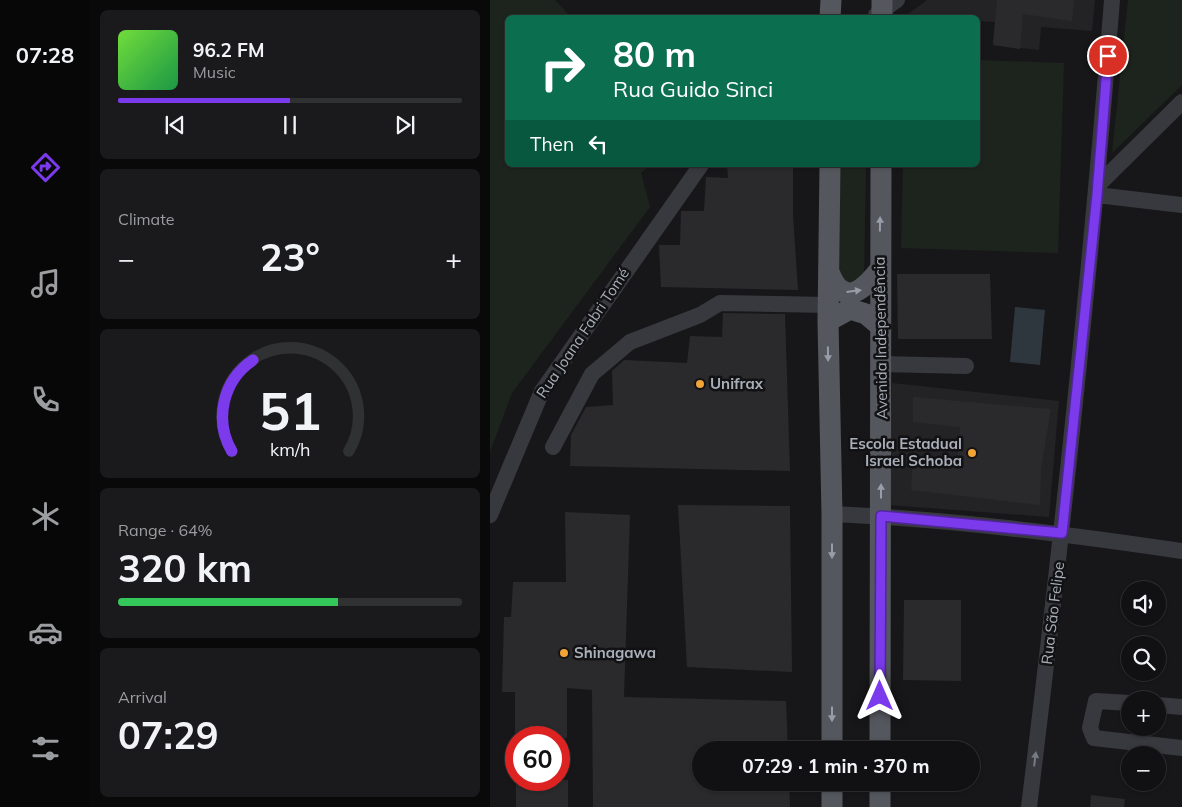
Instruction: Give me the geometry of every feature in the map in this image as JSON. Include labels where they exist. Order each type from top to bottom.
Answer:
[{"type":"main road","points":[[830,15],[831,0]]},
{"type":"main road","points":[[830,167],[828,313],[832,514],[832,741]]},
{"type":"main road","name":"Avenida Independência","points":[[880,741],[882,364],[879,325],[881,167]]},
{"type":"main road","points":[[829,272],[834,286],[840,291],[856,292],[867,286],[880,269]]},
{"type":"main road","points":[[828,313],[850,309],[866,314],[879,325]]},
{"type":"main road","points":[[832,791],[832,807]]},
{"type":"main road","points":[[880,791],[880,807]]},
{"type":"street","name":"Rua São Felipe","points":[[1029,807],[1062,533],[1097,190],[1112,0]]},
{"type":"street","points":[[1097,190],[1182,102]]},
{"type":"street","name":"Rua Joana Fabri Tomé","points":[[490,515],[542,391],[700,167]]},
{"type":"street","points":[[1097,190],[1182,205]]},
{"type":"street","points":[[553,447],[592,374],[630,342],[700,315],[720,303],[828,313]]},
{"type":"street","points":[[882,364],[966,366]]},
{"type":"street","points":[[832,514],[881,516],[1062,533],[1182,551]]},
{"type":"street","points":[[1121,702],[1096,701],[1090,728],[1094,738],[1182,748]]},
{"type":"street","points":[[1166,706],[1182,708]]},
{"type":"shaded area","points":[[490,0],[555,0],[569,15],[505,15],[505,167],[648,167],[641,173],[650,207],[512,393],[490,452]]},
{"type":"shaded area","points":[[927,0],[1095,0],[1092,31],[1041,27],[1039,50],[993,45],[995,22],[980,21],[980,15],[908,14]]},
{"type":"shaded area","points":[[1128,0],[1182,0],[1182,85],[1112,153]]},
{"type":"shaded area","points":[[980,60],[1064,63],[1058,253],[901,248],[903,167],[980,167]]},
{"type":"shaded area","points":[[835,167],[866,167],[864,279],[856,287],[834,275]]},
{"type":"shaded area","points":[[1015,307],[1045,310],[1040,365],[1010,362]]},
{"type":"shaded area","name":"Escola Estadual Israel Schoba","points":[[892,383],[1059,401],[1049,517],[888,505]]},
{"type":"building","points":[[997,0],[1074,0],[1072,21],[1023,14],[1020,49],[993,45]]},
{"type":"building","points":[[727,167],[793,167],[793,215],[798,290],[661,287],[659,245],[680,245],[681,211],[704,211],[706,177],[728,178]]},
{"type":"building","points":[[897,274],[990,274],[992,339],[898,339]]},
{"type":"building","name":"Unifrax","points":[[723,313],[785,314],[790,471],[570,466],[571,435],[586,407],[613,405],[612,371],[624,360],[687,363],[690,336],[722,337]]},
{"type":"building","points":[[913,397],[1051,409],[1041,469],[1040,505],[911,490],[913,460],[957,463],[960,427],[913,422]]},
{"type":"building","points":[[678,505],[790,506],[792,672],[687,667]]},
{"type":"building","points":[[565,512],[630,515],[624,697],[786,701],[788,741],[692,741],[692,791],[789,791],[790,807],[593,807],[592,690],[567,688],[567,726],[515,726],[515,692],[502,692],[504,617],[511,617],[513,582],[566,582]]},
{"type":"building","points":[[904,600],[961,600],[961,681],[903,680]]},
{"type":"building","points":[[516,791],[568,791],[568,807],[516,807]]},
{"type":"building","points":[[1091,795],[1125,799],[1124,807],[1090,807]]},
{"type":"place","name":"Unifrax","points":[[700,384]]},
{"type":"place","name":"Escola Estadual Israel Schoba","points":[[972,453]]},
{"type":"place","name":"Shinagawa","points":[[564,653]]},
{"type":"route","points":[[880,696],[881,516],[1062,533],[1097,195],[1108,56]]}]
